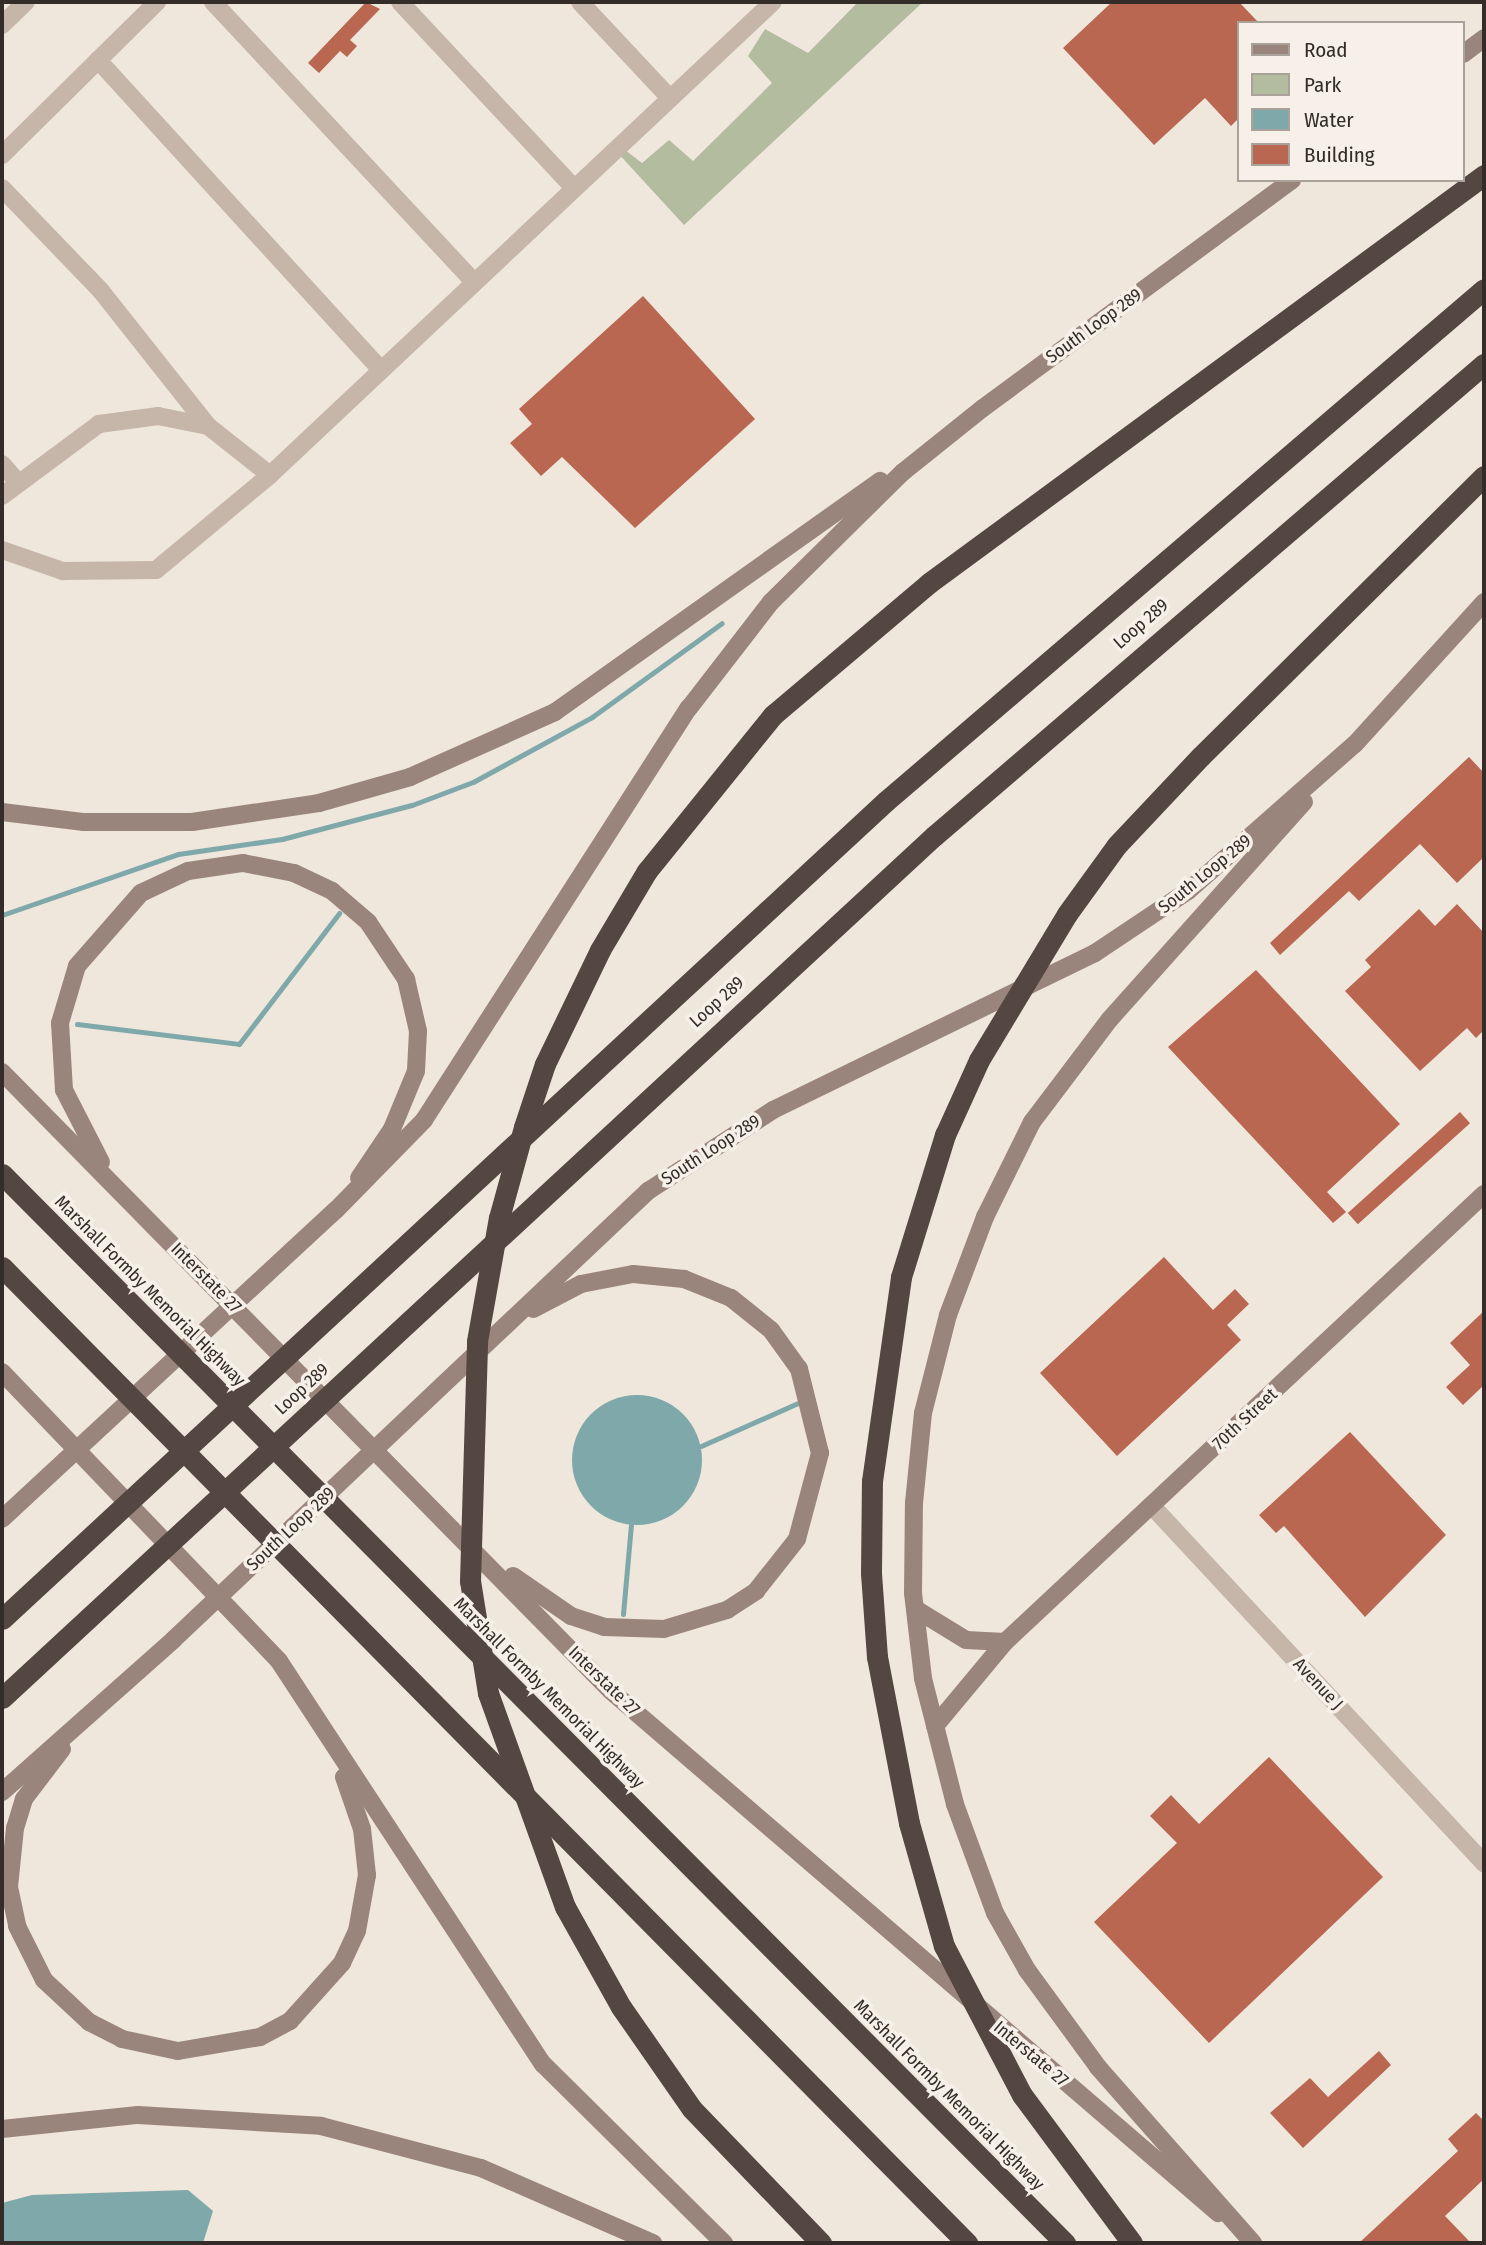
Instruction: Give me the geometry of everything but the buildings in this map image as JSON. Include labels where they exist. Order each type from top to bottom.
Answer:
[{"type":"highway","points":[[821,2243],[735,2158],[654,2057],[590,1956],[531,1827],[488,1693],[470,1581],[477,1341],[499,1218],[545,1065],[600,950],[711,785],[844,649],[1484,175]]},
{"type":"highway","name":"Loop 289","points":[[2,1619],[886,801],[1484,289]]},
{"type":"highway","name":"Loop 289","points":[[2,1698],[1036,744],[1484,364]]},
{"type":"highway","points":[[1132,2243],[1022,2095],[944,1946],[891,1746],[876,1645],[872,1481],[901,1277],[945,1135],[1033,965],[1117,845],[1484,476]]},
{"type":"highway","name":"Marshall Formby Memorial Highway","points":[[2,1174],[1065,2243]]},
{"type":"highway","points":[[2,1267],[967,2243]]},
{"type":"main road","points":[[1465,52],[1484,38]]},
{"type":"main road","name":"South Loop 289","points":[[2,1519],[281,1258],[336,1210],[424,1120],[737,645],[837,535],[983,408],[1289,182]]},
{"type":"main road","points":[[2,812],[97,822],[192,822],[331,800],[453,761],[587,692],[983,408]]},
{"type":"main road","name":"South Loop 289","points":[[2,1792],[173,1640],[426,1403],[618,1218],[692,1160],[773,1110],[1095,953],[1188,891],[1355,744],[1484,602]]},
{"type":"main road","points":[[1252,2243],[1098,2067],[1027,1970],[968,1843],[935,1726],[917,1610],[914,1503],[923,1413],[965,1264],[1005,1172],[1061,1080],[1110,1019],[1355,744]]},
{"type":"main road","points":[[118,1188],[72,1116],[64,1090],[60,1023],[69,987],[93,943],[142,893],[188,871],[243,863],[294,873],[352,906],[396,960],[415,1007],[417,1053],[409,1097],[336,1210]]},
{"type":"main road","name":"Interstate 27","points":[[2,1072],[611,1691],[850,1900],[1252,2243]]},
{"type":"main road","name":"70th Street","points":[[935,1726],[1005,1642],[1484,1194]]},
{"type":"main road","points":[[446,1522],[571,1616],[638,1632],[694,1623],[755,1591],[797,1539],[809,1512],[820,1453],[810,1394],[786,1348],[731,1298],[684,1279],[633,1274],[581,1284],[506,1325]]},
{"type":"main road","points":[[2,1372],[279,1661],[543,2064],[724,2243]]},
{"type":"main road","points":[[917,1610],[966,1640],[1005,1642]]},
{"type":"main road","points":[[85,1718],[24,1799],[15,1828],[9,1887],[29,1954],[66,2003],[122,2039],[178,2051],[260,2037],[290,2021],[342,1963],[357,1931],[367,1875],[350,1789],[279,1661]]},
{"type":"main road","points":[[2,2129],[138,2115],[321,2126],[481,2168],[563,2198],[653,2243]]},
{"type":"street","points":[[2,25],[26,2]]},
{"type":"street","points":[[2,155],[157,2]]},
{"type":"street","points":[[213,2],[474,282]]},
{"type":"street","points":[[400,2],[572,186]]},
{"type":"street","points":[[580,2],[669,97]]},
{"type":"street","points":[[2,550],[63,571],[156,570],[270,475],[572,186],[773,2]]},
{"type":"street","points":[[98,60],[379,368]]},
{"type":"street","points":[[2,188],[100,291],[208,426],[270,475]]},
{"type":"street","points":[[2,496],[16,480],[99,424],[158,416],[208,426]]},
{"type":"street","points":[[2,464],[16,480]]},
{"type":"street","name":"Avenue J","points":[[1152,1506],[1484,1863]]},
{"type":"green space","points":[[858,2],[923,2],[684,225],[616,151],[621,147],[642,163],[669,140],[693,161],[772,83],[748,56],[765,29],[808,53]]},
{"type":"water","points":[[637,1395],[662,1400],[683,1414],[697,1435],[702,1460],[697,1485],[683,1506],[662,1520],[637,1525],[612,1520],[591,1506],[577,1485],[572,1460],[577,1435],[591,1414],[612,1400]]},
{"type":"water","points":[[188,2190],[213,2211],[203,2243],[2,2243],[2,2203],[32,2195]]},
{"type":"waterway","points":[[2,915],[178,854],[282,839],[412,805],[473,782],[592,717],[722,623]]},
{"type":"waterway","points":[[77,1024],[239,1044],[339,913]]},
{"type":"waterway","points":[[701,1446],[798,1403]]},
{"type":"waterway","points":[[623,1614],[631,1525]]}]
